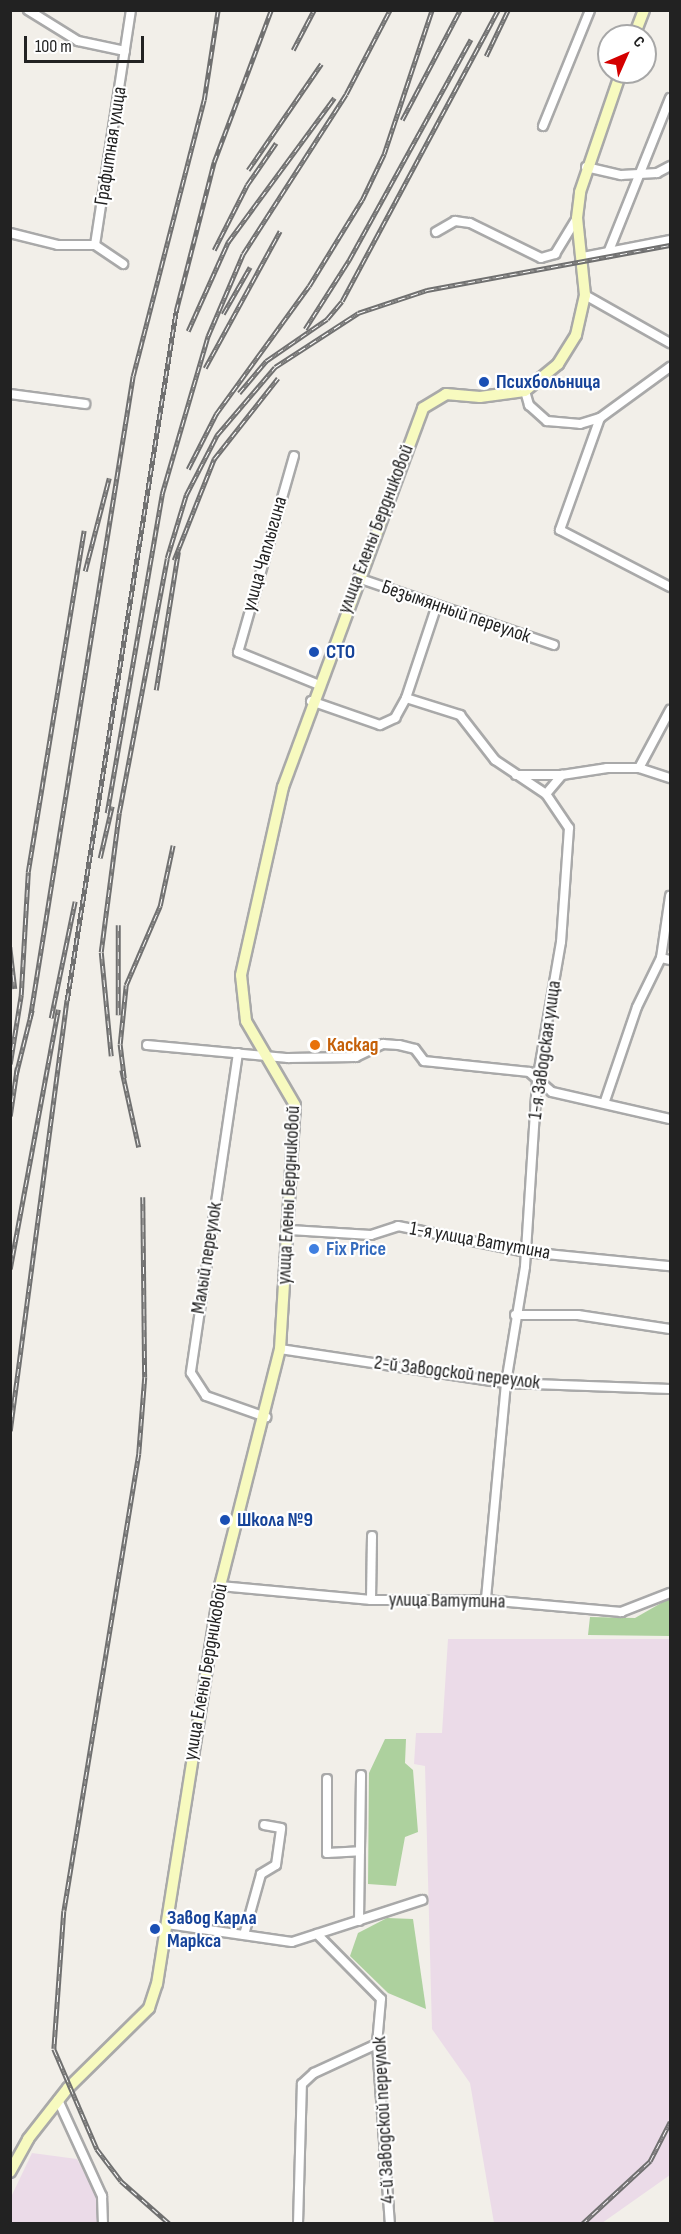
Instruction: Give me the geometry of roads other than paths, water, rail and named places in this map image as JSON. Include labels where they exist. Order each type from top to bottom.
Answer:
[{"type":"street","points":[[28,10],[78,41],[125,51]]},
{"type":"street","name":"Графитная улица","points":[[95,245],[131,10]]},
{"type":"street","points":[[543,126],[590,10]]},
{"type":"street","points":[[617,84],[586,167],[577,218],[583,257],[585,295],[576,335],[558,364],[525,392],[529,405],[547,421],[580,424],[600,418],[670,367]]},
{"type":"street","points":[[608,253],[670,98]]},
{"type":"street","points":[[586,167],[638,174],[670,166]]},
{"type":"street","points":[[436,232],[455,221],[470,223],[541,258],[555,254],[577,218]]},
{"type":"street","points":[[10,233],[58,245],[95,245],[123,264]]},
{"type":"street","points":[[583,257],[670,240]]},
{"type":"street","points":[[585,295],[670,343]]},
{"type":"street","name":"улица Елены Бердниковой","points":[[10,2172],[58,2100],[149,2008],[167,1924],[220,1586],[266,1417],[280,1349],[290,1230],[296,1105],[246,1021],[242,975],[283,787],[317,684],[423,408],[446,394],[480,398],[525,392]]},
{"type":"street","points":[[10,394],[85,404]]},
{"type":"street","points":[[600,418],[560,530],[670,587]]},
{"type":"street","name":"улица Чаплыгина","points":[[294,456],[238,652],[317,684]]},
{"type":"street","name":"Безымянный переулок","points":[[358,578],[554,645]]},
{"type":"street","points":[[311,701],[380,725],[395,718],[406,698],[437,605]]},
{"type":"street","name":"1-я Заводская улица","points":[[406,698],[460,715],[512,774],[546,794],[569,828],[561,942],[537,1080],[526,1252],[506,1383],[486,1600]]},
{"type":"street","points":[[639,768],[670,710]]},
{"type":"street","points":[[512,774],[562,775],[639,768],[670,778]]},
{"type":"street","points":[[546,794],[562,775]]},
{"type":"street","points":[[605,1101],[637,1007],[661,958],[670,896]]},
{"type":"street","points":[[661,958],[670,960]]},
{"type":"street","points":[[147,1045],[268,1056],[356,1057],[383,1044],[399,1045],[415,1049],[424,1060],[529,1072],[552,1092],[605,1101],[670,1119]]},
{"type":"street","name":"Малый переулок","points":[[238,1053],[191,1373],[206,1396],[266,1417]]},
{"type":"street","name":"1-я улица Ватутина","points":[[290,1230],[371,1235],[398,1226],[526,1252],[670,1266]]},
{"type":"street","points":[[515,1315],[578,1315],[670,1329]]},
{"type":"street","name":"2-й Заводской переулок","points":[[280,1349],[506,1383],[670,1389]]},
{"type":"street","points":[[370,1600],[372,1536]]},
{"type":"street","name":"улица Ватутина","points":[[220,1586],[370,1600],[486,1600],[621,1612],[670,1593]]},
{"type":"street","points":[[359,1921],[361,1775]]},
{"type":"street","points":[[327,1779],[327,1852],[360,1851]]},
{"type":"street","points":[[244,1935],[261,1874],[276,1865],[280,1828],[264,1824]]},
{"type":"street","points":[[167,1924],[292,1942],[422,1900]]},
{"type":"street","name":"4-й Заводской переулок","points":[[317,1934],[381,1999],[377,2044],[390,2223]]},
{"type":"street","points":[[298,2223],[302,2084],[314,2073],[377,2044]]},
{"type":"street","points":[[58,2100],[102,2196],[103,2223]]},
{"type":"railway","points":[[30,1018],[133,376],[204,100],[218,10]]},
{"type":"railway","points":[[10,1431],[67,1000],[176,311],[214,162],[271,10]]},
{"type":"railway","points":[[293,50],[314,10]]},
{"type":"railway","points":[[107,813],[162,494],[208,336],[243,254],[346,94],[390,10]]},
{"type":"railway","points":[[188,469],[216,414],[309,286],[362,200],[384,154],[432,10]]},
{"type":"railway","points":[[402,120],[460,10]]},
{"type":"railway","points":[[239,393],[266,361],[327,319],[342,301],[498,10]]},
{"type":"railway","points":[[486,56],[508,10]]},
{"type":"railway","points":[[305,329],[349,260],[471,39]]},
{"type":"railway","points":[[248,170],[321,64]]},
{"type":"railway","points":[[188,331],[228,242],[334,98]]},
{"type":"railway","points":[[214,250],[247,185],[276,143]]},
{"type":"railway","points":[[205,368],[280,231]]},
{"type":"railway","points":[[111,1056],[101,952],[119,813],[167,558],[186,495],[217,435],[275,367],[358,313],[427,290],[670,245]]},
{"type":"railway","points":[[223,314],[250,267]]},
{"type":"railway","points":[[174,560],[214,459],[278,378]]},
{"type":"railway","points":[[85,571],[109,478]]},
{"type":"railway","points":[[10,1064],[21,995],[28,872],[84,531]]},
{"type":"railway","points":[[156,690],[178,552]]},
{"type":"railway","points":[[100,858],[112,806]]},
{"type":"railway","points":[[124,1078],[120,1044],[126,985],[160,906],[173,845]]},
{"type":"railway","points":[[51,1018],[75,901]]},
{"type":"railway","points":[[118,925],[118,1015]]},
{"type":"railway","points":[[10,947],[15,989]]},
{"type":"railway","points":[[10,1269],[58,1009]]},
{"type":"railway","points":[[16,1074],[32,1010]]},
{"type":"railway","points":[[10,1116],[17,1068]]},
{"type":"railway","points":[[122,1070],[139,1147]]},
{"type":"railway","points":[[143,1197],[145,1377],[139,1454],[64,1911],[54,2049],[97,2149],[121,2181],[170,2224]]},
{"type":"railway","points":[[582,2224],[650,2161],[670,2122]]},
{"type":"place","name":"Психбольница","points":[[484,382]]},
{"type":"place","name":"СТО","points":[[314,652]]},
{"type":"place","name":"Каскад","points":[[315,1045]]},
{"type":"place","name":"Fix Price","points":[[314,1249]]},
{"type":"place","name":"Школа №9","points":[[225,1520]]},
{"type":"place","name":"Завод Карла Маркса","points":[[155,1929]]}]
